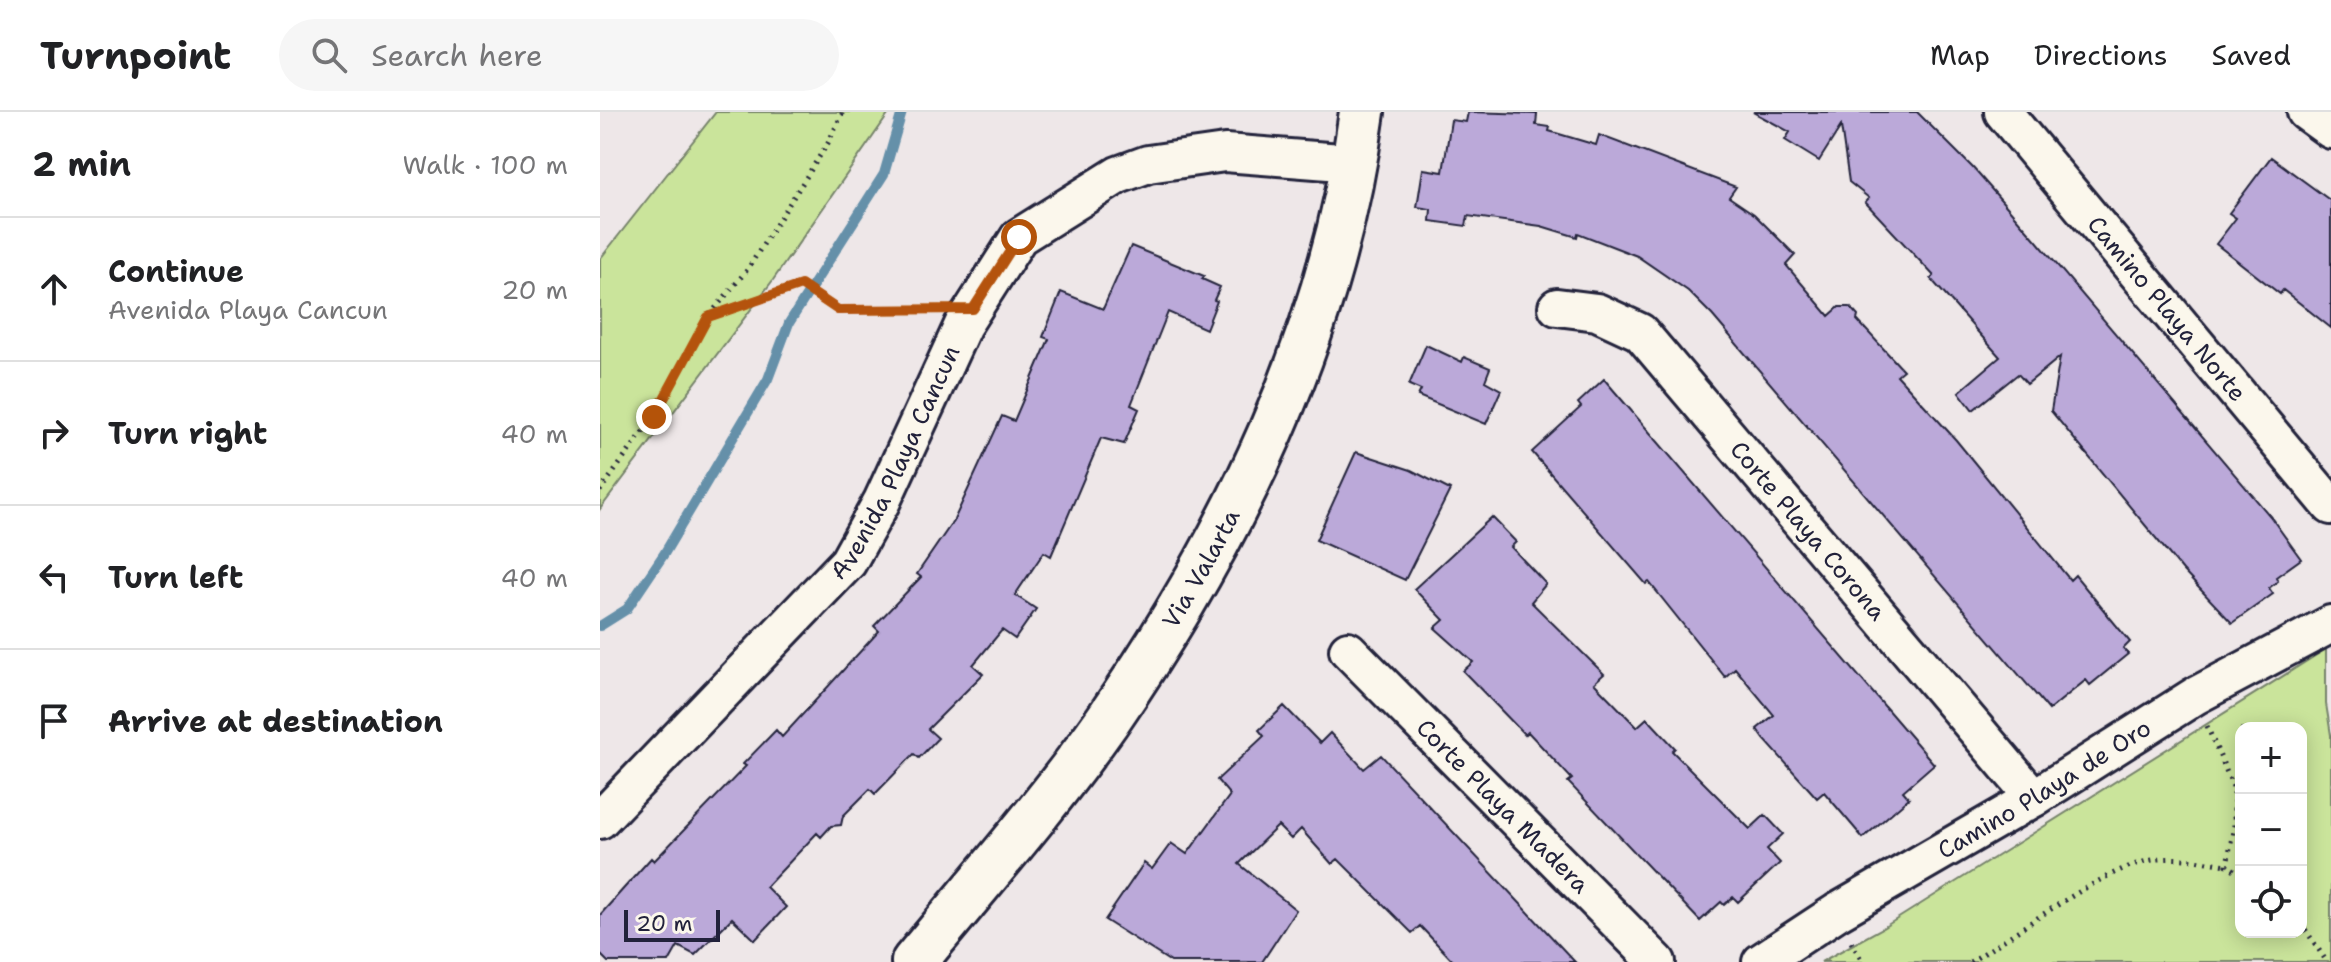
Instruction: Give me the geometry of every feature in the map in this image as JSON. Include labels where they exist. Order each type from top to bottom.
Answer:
[{"type":"main road","name":"Via Valarta","points":[[914,962],[1106,722],[1193,588],[1285,406],[1316,323],[1354,163],[1362,112]]},
{"type":"street","name":"Camino Playa Norte","points":[[2003,112],[2331,506]]},
{"type":"street","points":[[2306,112],[2331,130]]},
{"type":"street","name":"Avenida Playa Cancun","points":[[600,820],[848,562],[882,501],[973,309],[1019,237],[1053,212],[1118,175],[1148,164],[1225,153],[1354,163]]},
{"type":"street","name":"Corte Playa Corona","points":[[1557,307],[1597,312],[1640,332],[2034,798]]},
{"type":"street","name":"Camino Playa de Oro","points":[[1761,962],[1837,912],[2034,798],[2195,696],[2331,624]]},
{"type":"street","name":"Corte Playa Madera","points":[[1348,650],[1657,962]]},
{"type":"path","points":[[600,491],[654,417],[708,317],[747,270],[828,143],[843,112]]},
{"type":"path","points":[[708,317],[801,285],[838,310],[973,309]]},
{"type":"path","points":[[2195,696],[2234,789],[2234,825],[2227,865]]},
{"type":"path","points":[[1970,962],[2118,871],[2149,861],[2190,859],[2227,865],[2235,870]]},
{"type":"path","points":[[2307,932],[2327,962]]},
{"type":"green space","points":[[716,112],[890,112],[773,280],[600,509],[600,259]]},
{"type":"green space","points":[[2326,649],[2326,704],[2331,735],[2331,962],[1821,962],[1881,929]]},
{"type":"building","points":[[1468,112],[1537,114],[1536,125],[1550,127],[1549,131],[1596,145],[1599,135],[1736,187],[1729,197],[1754,214],[1795,255],[1786,265],[1829,316],[1839,307],[1850,307],[1858,316],[1857,320],[1903,370],[1897,375],[1956,440],[2070,580],[2075,575],[2130,642],[2123,649],[2128,654],[2090,685],[2086,680],[2049,710],[1712,315],[1688,291],[1637,256],[1578,233],[1577,237],[1541,226],[1468,216],[1466,226],[1430,221],[1431,209],[1417,207],[1423,169],[1443,172],[1451,120],[1466,122]]},
{"type":"building","points":[[1753,112],[1917,112],[1973,168],[2036,240],[2270,516],[2301,559],[2276,577],[2278,581],[2269,588],[2273,594],[2232,623],[2183,571],[2051,411],[2060,357],[2027,384],[2018,374],[1973,410],[1959,392],[2000,357],[1931,279],[1934,276],[1865,202],[1869,198],[1849,182],[1841,126],[1819,161],[1785,140],[1790,132]]},
{"type":"building","points":[[2271,157],[2331,201],[2331,328],[2283,290],[2280,294],[2216,244],[2236,218],[2229,213]]},
{"type":"building","points":[[1131,246],[1204,276],[1202,279],[1220,287],[1214,300],[1217,301],[1206,329],[1168,312],[1131,405],[1139,409],[1124,444],[1101,438],[1051,556],[1044,552],[1015,595],[1036,609],[1015,639],[1002,630],[973,665],[983,674],[928,729],[938,738],[919,758],[914,754],[875,794],[870,789],[843,816],[841,825],[831,826],[821,837],[817,833],[766,887],[786,907],[755,940],[732,918],[695,955],[678,946],[669,962],[608,962],[600,954],[600,915],[651,858],[654,861],[746,766],[743,764],[776,730],[782,737],[879,631],[874,626],[921,577],[917,574],[954,520],[1002,416],[1014,421],[1049,339],[1043,337],[1061,292],[1103,309]]},
{"type":"building","points":[[1426,345],[1462,362],[1464,357],[1490,368],[1485,381],[1501,390],[1486,424],[1418,396],[1421,390],[1409,385]]},
{"type":"building","points":[[1604,379],[1934,764],[1903,791],[1909,798],[1863,838],[1824,792],[1817,798],[1764,739],[1757,729],[1774,715],[1735,668],[1725,677],[1649,582],[1646,584],[1532,452],[1581,407],[1578,403]]},
{"type":"building","points":[[1356,452],[1411,470],[1450,490],[1405,580],[1316,540]]},
{"type":"building","points":[[1492,517],[1516,542],[1511,547],[1546,584],[1531,602],[1604,674],[1594,683],[1637,727],[1647,718],[1675,748],[1672,751],[1750,829],[1765,815],[1783,834],[1767,849],[1780,863],[1738,902],[1733,897],[1724,905],[1721,902],[1700,921],[1568,782],[1572,779],[1528,732],[1525,735],[1463,671],[1473,662],[1435,628],[1444,620],[1414,589]]},
{"type":"building","points":[[1284,706],[1320,743],[1330,733],[1364,769],[1381,755],[1575,962],[1454,962],[1420,926],[1412,933],[1338,859],[1332,864],[1301,829],[1291,839],[1278,826],[1239,864],[1296,910],[1262,962],[1171,962],[1105,920],[1144,863],[1152,869],[1171,843],[1187,854],[1230,795],[1217,780],[1264,736],[1259,730]]},
{"type":"waterway","points":[[600,626],[627,609],[664,554],[768,379],[789,323],[884,174],[902,112]]},
{"type":"route","points":[[654,417],[708,317],[801,285],[838,310],[973,309],[1019,237]]}]
